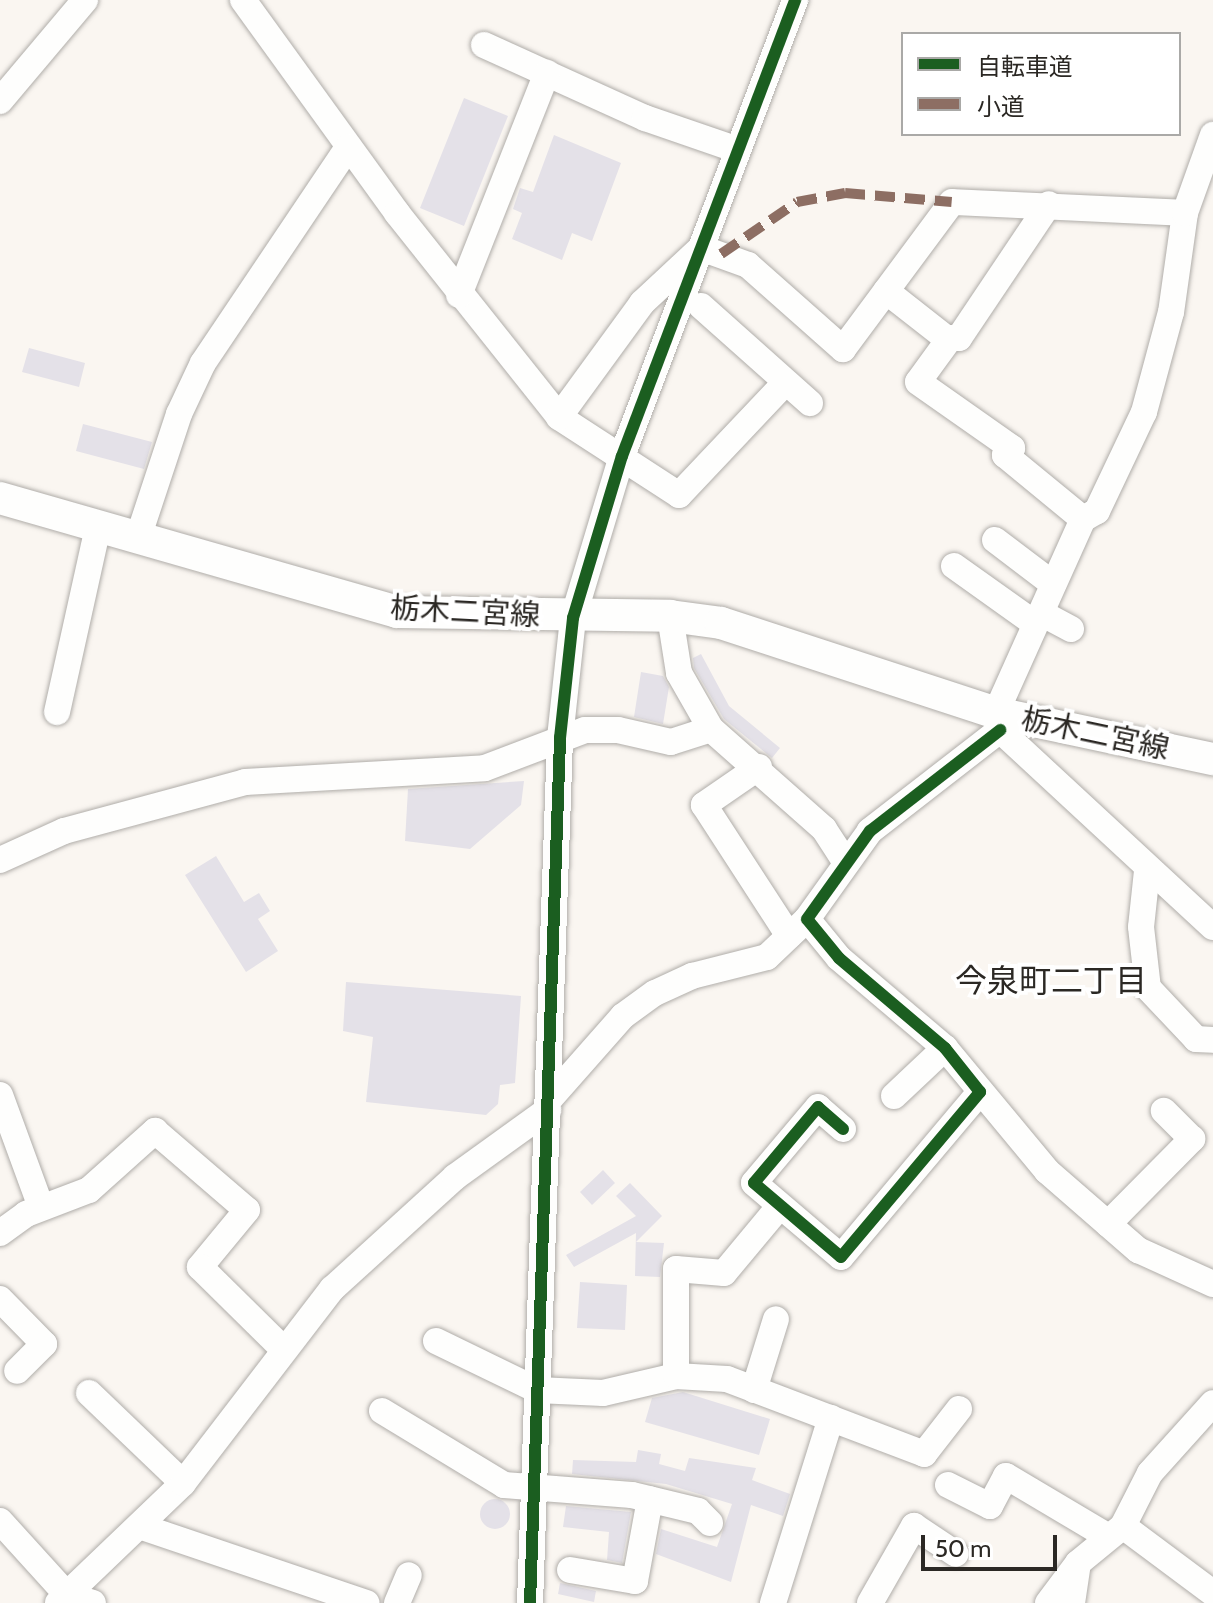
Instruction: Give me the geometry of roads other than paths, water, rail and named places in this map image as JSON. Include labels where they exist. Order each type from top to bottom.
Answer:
[{"type":"main road","name":"栃木二宮線","points":[[0,498],[397,612],[573,618],[670,616],[767,635],[998,722],[1213,759]]},
{"type":"street","points":[[0,101],[85,0]]},
{"type":"street","points":[[243,0],[459,295],[559,417],[622,456],[668,492],[685,492],[785,383]]},
{"type":"street","points":[[530,1603],[560,738],[573,618],[622,456],[795,0]]},
{"type":"street","points":[[484,45],[738,150]]},
{"type":"street","points":[[459,295],[547,73]]},
{"type":"street","points":[[62,1599],[142,1527],[183,1483],[282,1348],[332,1289],[455,1177],[548,1105],[623,1016],[655,993],[692,976],[750,965],[798,927],[845,861],[918,788],[998,722],[1038,618],[1083,519],[1097,511],[1144,412],[1171,312],[1185,213],[1213,135]]},
{"type":"street","points":[[138,538],[179,414],[203,363],[348,147]]},
{"type":"street","points":[[701,248],[748,265],[843,349],[952,202],[1049,204],[1185,213]]},
{"type":"street","points":[[886,291],[950,338],[959,338],[992,294],[1049,204]]},
{"type":"street","points":[[559,417],[642,303],[701,248]]},
{"type":"street","points":[[701,306],[810,403]]},
{"type":"street","points":[[950,338],[918,382],[1012,448],[1005,455],[1083,519]]},
{"type":"street","points":[[57,712],[98,527]]},
{"type":"street","points":[[995,540],[1053,584]]},
{"type":"street","points":[[954,566],[1038,618],[1071,629]]},
{"type":"street","points":[[670,616],[679,673],[711,729],[759,767],[824,829],[845,861]]},
{"type":"street","points":[[998,722],[1147,871],[1213,927]]},
{"type":"street","points":[[0,860],[64,831],[245,782],[485,768],[560,738],[605,728],[671,742],[711,729]]},
{"type":"street","points":[[759,767],[704,805],[798,927],[945,1048],[1047,1171],[1138,1250],[1213,1284]]},
{"type":"street","points":[[1147,871],[1141,927],[1148,988],[1196,1039],[1213,1040]]},
{"type":"street","points":[[894,1096],[945,1048]]},
{"type":"street","points":[[843,1129],[818,1107],[754,1183],[841,1257],[980,1092]]},
{"type":"street","points":[[0,1095],[41,1207]]},
{"type":"street","points":[[1108,1224],[1192,1139],[1164,1111]]},
{"type":"street","points":[[0,1233],[41,1207],[89,1190],[155,1131],[247,1210],[200,1267],[282,1348]]},
{"type":"street","points":[[676,1376],[676,1269],[724,1273],[779,1207]]},
{"type":"street","points":[[0,1299],[44,1344],[17,1371]]},
{"type":"street","points":[[754,1390],[776,1319]]},
{"type":"street","points":[[436,1341],[537,1390],[603,1393],[676,1376],[727,1379],[924,1454],[959,1409]]},
{"type":"street","points":[[89,1393],[183,1483]]},
{"type":"street","points":[[1048,1603],[1078,1563],[1115,1531],[1150,1473],[1213,1403]]},
{"type":"street","points":[[382,1411],[491,1478],[533,1492],[650,1499],[698,1511],[710,1523]]},
{"type":"street","points":[[773,1603],[831,1418]]},
{"type":"street","points":[[948,1485],[990,1506],[1006,1476],[1115,1531],[1213,1593]]},
{"type":"street","points":[[570,1570],[635,1581],[650,1499]]},
{"type":"street","points":[[0,1521],[62,1599],[93,1603]]},
{"type":"street","points":[[870,1603],[914,1526],[956,1554]]},
{"type":"street","points":[[142,1527],[367,1603]]},
{"type":"street","points":[[1072,1603],[1078,1563]]},
{"type":"street","points":[[397,1603],[409,1575]]},
{"type":"district","name":"今泉町二丁目","points":[[1051,981]]}]
